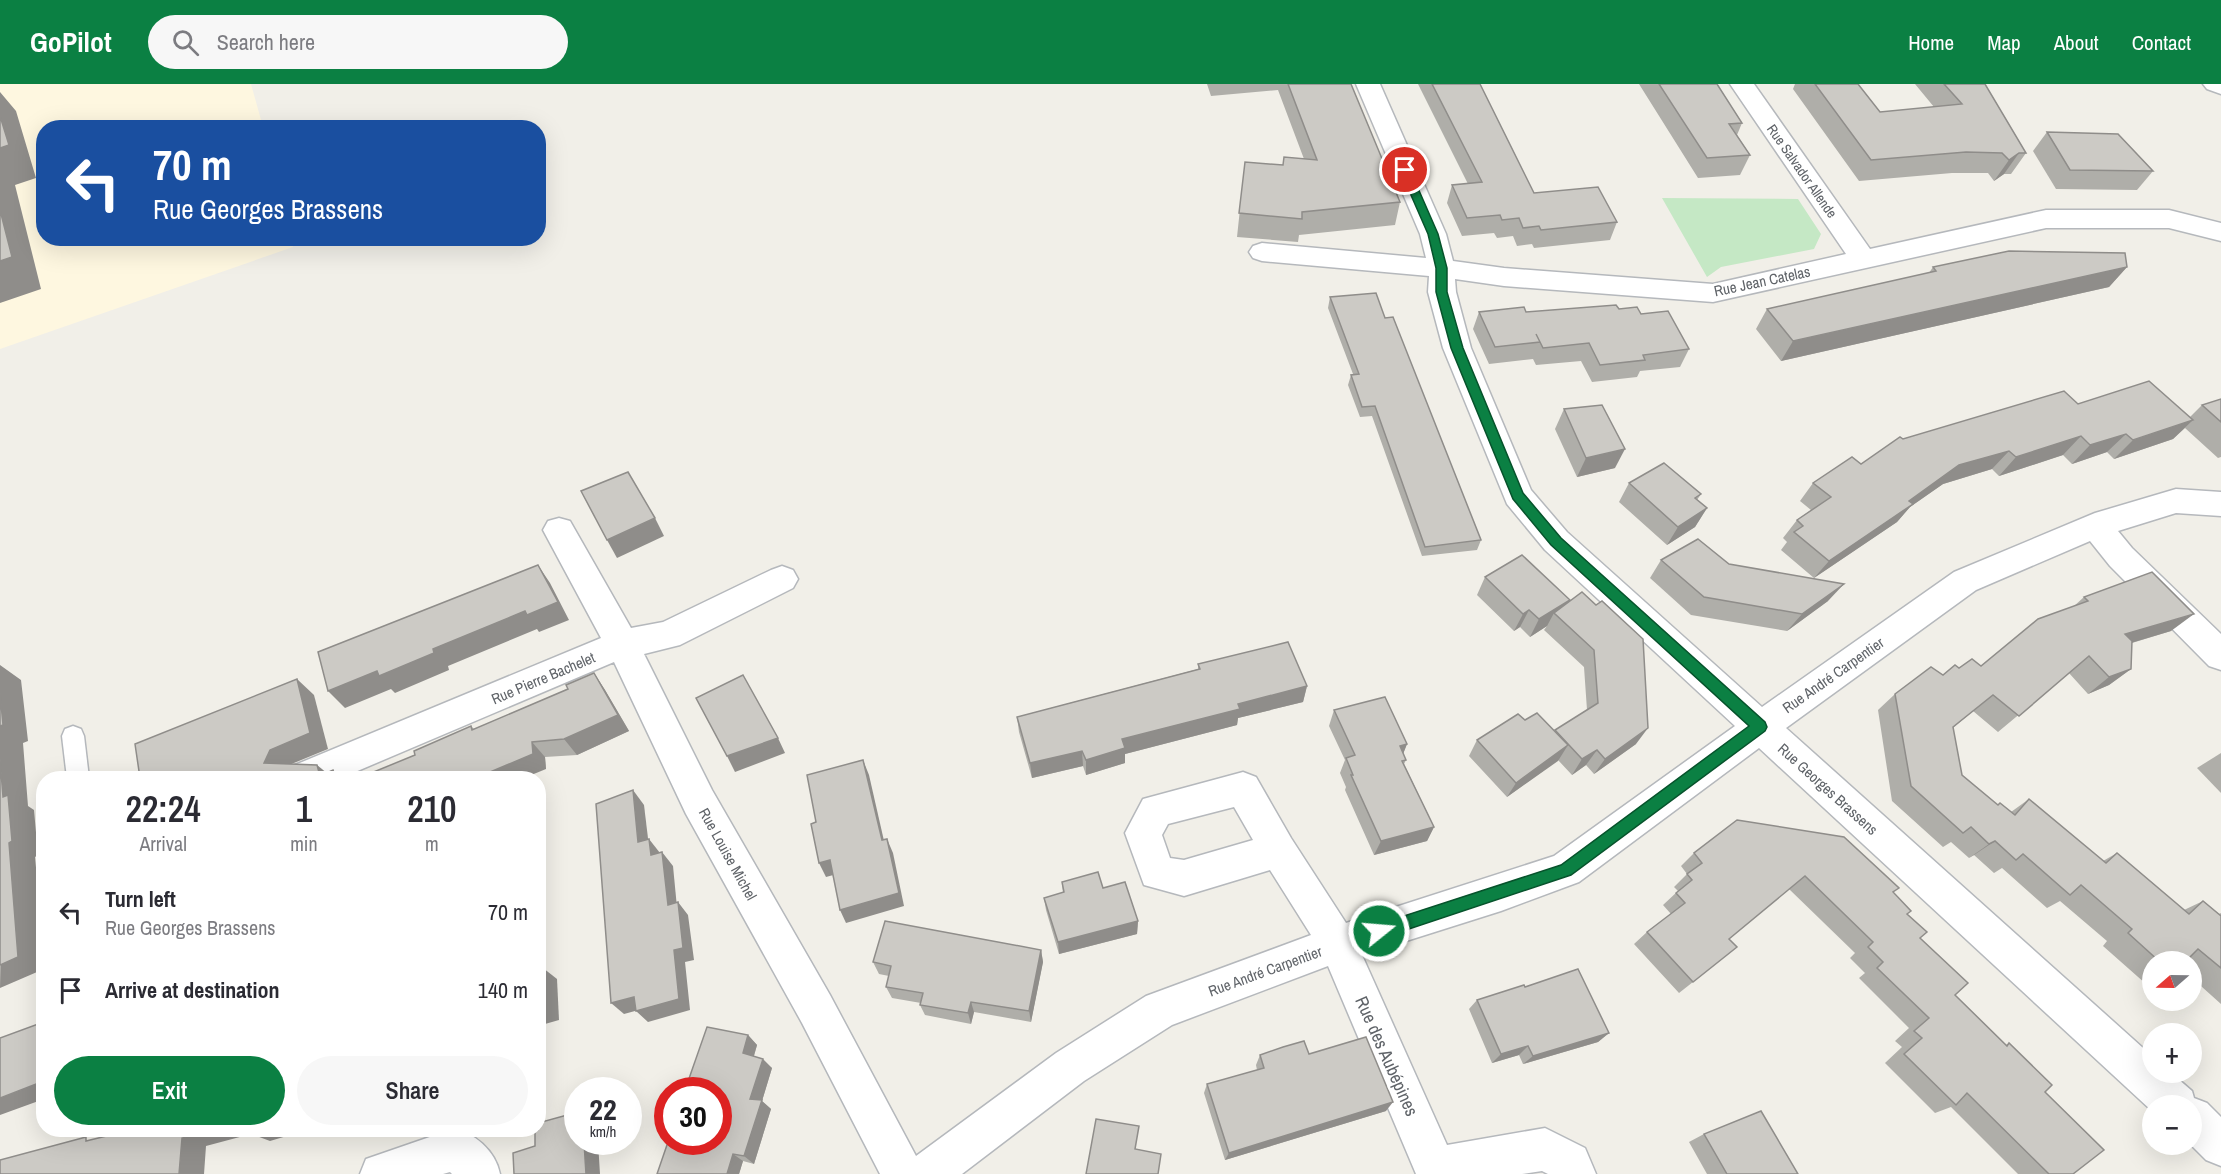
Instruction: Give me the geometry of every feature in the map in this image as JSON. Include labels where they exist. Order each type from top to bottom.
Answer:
[{"type":"street","name":"Rue Georges Brassens","points":[[1368,84],[1433,234],[1442,268],[1442,292],[1457,348],[1518,496],[1556,541],[2165,1095]]},
{"type":"street","name":"Rue Salvador Allende","points":[[1742,84],[1863,259]]},
{"type":"street","points":[[2215,84],[2221,87]]},
{"type":"street","name":"Rue Jean Catelas","points":[[1262,252],[1442,268],[1504,278],[1713,293],[2046,219],[2169,219],[2221,232]]},
{"type":"street","name":"Rue André Carpentier","points":[[927,1174],[1070,1067],[1160,1010],[1338,944],[1501,893],[1566,870],[1760,727],[1965,581],[2095,525],[2176,501],[2221,504]]},
{"type":"street","points":[[2095,525],[2121,557],[2221,656]]},
{"type":"street","name":"Rue Louise Michel","points":[[559,530],[622,644],[699,802],[816,1009],[903,1174]]},
{"type":"street","name":"Rue Pierre Bachelet","points":[[320,771],[622,644],[668,635],[782,579]]},
{"type":"street","name":"Rue des Aubépines","points":[[1278,850],[1338,944],[1437,1171],[1545,1149],[1570,1163],[1575,1174]]},
{"type":"street","points":[[2202,1127],[2221,1145]]},
{"type":"street","points":[[381,1174],[454,1149],[478,1168],[479,1174]]},
{"type":"lane","points":[[73,736],[77,771]]},
{"type":"shaded area","points":[[0,84],[251,84],[261,120],[36,120],[36,246],[293,247],[0,349]]},
{"type":"green space","points":[[1662,198],[1798,199],[1821,234],[1814,249],[1721,267],[1707,277]]},
{"type":"building","points":[[1288,84],[1351,84],[1400,202],[1302,212],[1302,219],[1239,213],[1245,162],[1283,165],[1284,157],[1317,160]]},
{"type":"building","points":[[1432,84],[1480,84],[1534,193],[1598,187],[1617,222],[1541,230],[1539,226],[1523,228],[1519,218],[1502,220],[1500,215],[1467,218],[1452,185],[1482,182]]},
{"type":"building","points":[[1659,84],[1717,84],[1742,123],[1729,124],[1750,155],[1707,158]]},
{"type":"building","points":[[1815,84],[1858,84],[1880,112],[1962,104],[1944,84],[1985,84],[2026,153],[2019,153],[2009,160],[2002,153],[1966,152],[1871,160]]},
{"type":"building","points":[[0,116],[9,145],[0,148]]},
{"type":"building","points":[[2047,132],[2118,134],[2153,171],[2070,170]]},
{"type":"building","points":[[0,210],[12,257],[0,261]]},
{"type":"building","points":[[2009,251],[2125,253],[2127,267],[1793,341],[1767,309],[1936,271],[1933,267]]},
{"type":"building","points":[[1376,293],[1385,318],[1393,317],[1481,540],[1425,547],[1375,406],[1362,407],[1351,375],[1359,374],[1330,297]]},
{"type":"building","points":[[1616,305],[1619,309],[1637,307],[1641,314],[1668,311],[1689,349],[1643,355],[1645,360],[1600,365],[1589,343],[1543,348],[1540,342],[1495,347],[1479,312],[1524,307],[1526,312]]},
{"type":"building","points":[[2149,381],[2193,420],[2133,440],[2126,434],[2090,445],[2081,436],[2016,457],[2009,451],[1959,465],[1909,501],[1913,504],[1829,561],[1794,532],[1803,526],[1797,520],[1831,497],[1813,483],[1852,457],[1861,464],[1900,437],[1903,439],[2064,391],[2078,404]]},
{"type":"building","points":[[2221,399],[2221,422],[2202,405]]},
{"type":"building","points":[[1602,405],[1625,449],[1586,458],[1564,409]]},
{"type":"building","points":[[1664,463],[1701,494],[1695,498],[1707,508],[1678,527],[1629,483]]},
{"type":"building","points":[[628,472],[655,518],[607,540],[581,491]]},
{"type":"building","points":[[1698,539],[1729,564],[1844,584],[1802,614],[1704,597],[1661,560]]},
{"type":"building","points":[[1522,555],[1570,600],[1539,619],[1529,610],[1523,614],[1485,577]]},
{"type":"building","points":[[538,565],[558,602],[527,615],[525,611],[433,649],[434,653],[379,676],[377,671],[328,691],[318,652]]},
{"type":"building","points":[[2152,572],[2194,614],[2125,634],[2132,641],[2131,669],[2109,677],[2089,656],[2019,716],[1993,695],[1953,727],[1962,775],[1998,805],[2000,803],[2015,815],[2029,799],[2106,863],[2117,853],[2189,914],[2203,901],[2221,916],[2221,968],[2198,949],[2196,951],[2148,951],[2128,933],[2132,929],[2081,885],[2070,895],[2023,854],[2016,860],[1995,841],[1989,844],[1971,827],[1963,833],[1911,786],[1895,694],[1931,667],[1943,675],[1955,665],[1959,668],[1972,659],[1981,666],[2038,619],[2088,601],[2084,597]]},
{"type":"building","points":[[1582,592],[1596,605],[1602,601],[1643,639],[1648,728],[1605,759],[1597,750],[1582,759],[1555,730],[1598,703],[1594,650],[1554,613]]},
{"type":"building","points":[[1288,642],[1307,686],[1238,704],[1240,709],[1122,739],[1125,748],[1086,760],[1082,751],[1030,763],[1017,717],[1200,669],[1198,664]]},
{"type":"building","points":[[594,673],[618,715],[564,739],[532,742],[533,754],[493,771],[376,771],[415,755],[414,751],[471,726],[472,730],[568,689],[566,685]]},
{"type":"building","points":[[743,675],[778,738],[727,756],[696,698]]},
{"type":"building","points":[[297,679],[310,733],[270,750],[264,763],[317,765],[319,771],[139,771],[135,744]]},
{"type":"building","points":[[0,693],[3,725],[0,726]]},
{"type":"building","points":[[1385,697],[1407,744],[1400,746],[1406,760],[1402,761],[1434,827],[1381,841],[1351,775],[1353,775],[1346,758],[1355,755],[1334,710]]},
{"type":"building","points":[[1537,713],[1568,745],[1516,783],[1477,740],[1518,714],[1525,720]]},
{"type":"building","points":[[0,759],[3,797],[8,795],[12,841],[9,843],[18,957],[0,965]]},
{"type":"building","points":[[863,760],[882,840],[887,839],[899,893],[840,910],[830,860],[819,863],[811,824],[816,822],[807,775]]},
{"type":"building","points":[[633,790],[638,842],[649,839],[651,855],[662,852],[668,905],[678,902],[683,948],[674,950],[679,999],[636,1011],[634,997],[611,1003],[596,804]]},
{"type":"building","points":[[1737,820],[1844,837],[1899,888],[1893,892],[1911,911],[1907,914],[1927,932],[1920,938],[1968,983],[1955,995],[2007,1046],[2009,1043],[2052,1085],[2045,1092],[2104,1150],[2073,1174],[2049,1174],[1967,1093],[1956,1105],[1904,1054],[1922,1038],[1914,1031],[1929,1018],[1877,968],[1883,962],[1868,947],[1873,942],[1805,876],[1729,939],[1737,947],[1693,982],[1647,932],[1685,903],[1676,893],[1692,880],[1687,874],[1702,863],[1694,853]]},
{"type":"building","points":[[1098,872],[1103,888],[1125,882],[1138,921],[1058,942],[1044,898],[1064,892],[1062,882]]},
{"type":"building","points":[[885,921],[1041,950],[1029,1011],[971,1002],[968,1013],[920,1005],[923,993],[886,987],[891,966],[873,962]]},
{"type":"building","points":[[1578,969],[1609,1033],[1533,1056],[1528,1046],[1501,1054],[1477,1000]]},
{"type":"building","points":[[36,1025],[36,1084],[0,1098],[0,1038]]},
{"type":"building","points":[[707,1027],[748,1035],[743,1053],[763,1059],[750,1099],[762,1100],[744,1156],[733,1154],[727,1174],[657,1174],[664,1155],[732,1155],[732,1077],[690,1077]]},
{"type":"building","points":[[1366,1037],[1393,1102],[1229,1153],[1207,1084],[1264,1068],[1260,1055],[1283,1047],[1304,1041],[1309,1054]]},
{"type":"building","points":[[1761,1111],[1798,1174],[1727,1174],[1704,1134]]},
{"type":"building","points":[[564,1116],[564,1155],[585,1155],[586,1174],[514,1174],[513,1153],[535,1146],[535,1137],[546,1137],[546,1121]]},
{"type":"building","points":[[1096,1119],[1139,1126],[1135,1149],[1161,1154],[1158,1174],[1086,1174]]},
{"type":"building","points":[[86,1137],[86,1141],[102,1137],[186,1137],[182,1138],[179,1174],[0,1174],[0,1160]]},
{"type":"route","points":[[1379,931],[1566,870],[1760,727],[1556,541],[1518,496],[1457,348],[1442,292],[1442,268],[1433,234],[1405,170]]}]
